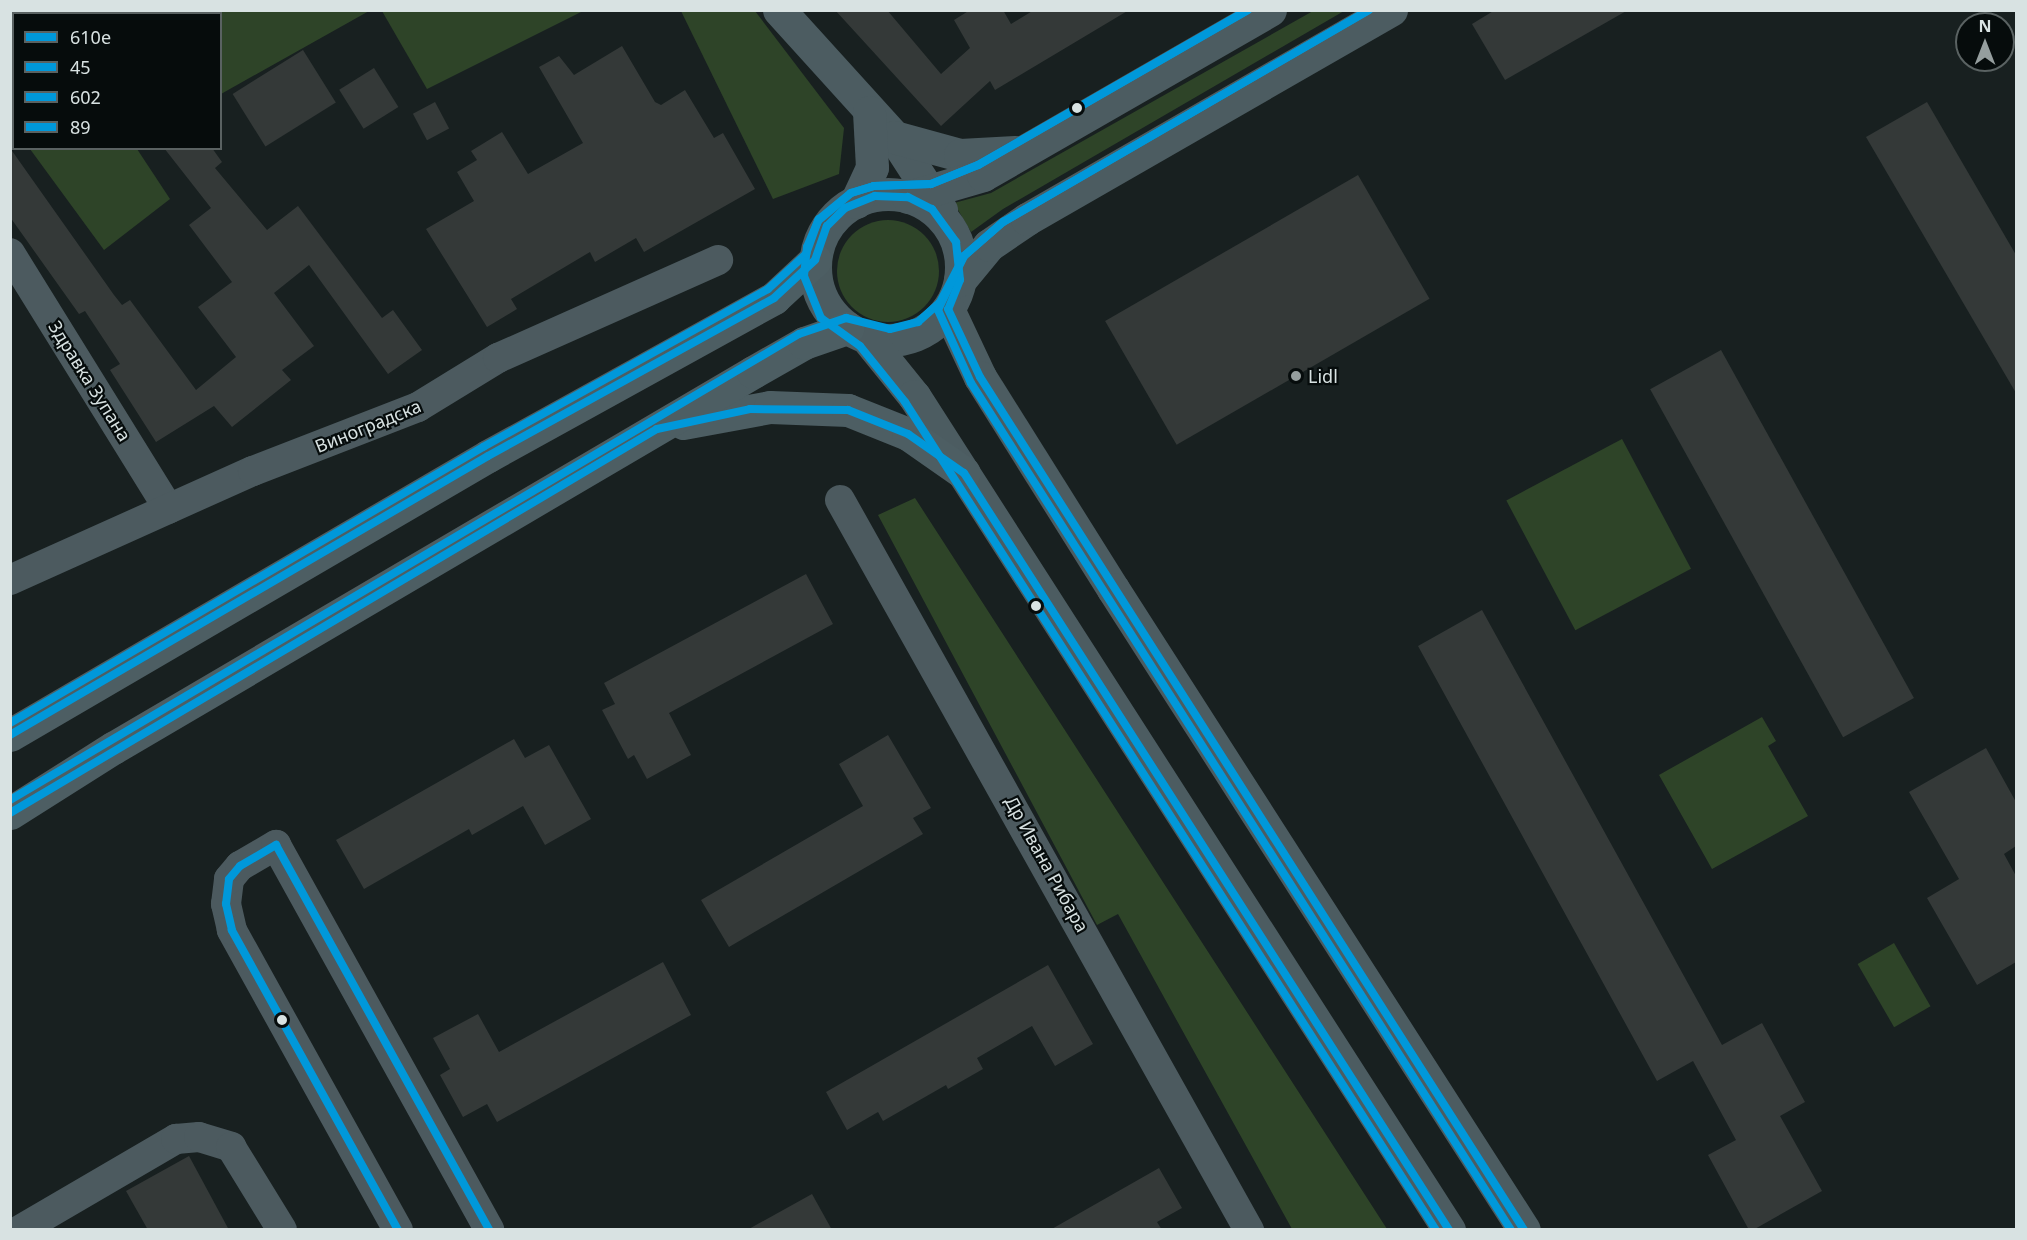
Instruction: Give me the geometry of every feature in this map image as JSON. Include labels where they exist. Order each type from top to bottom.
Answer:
[{"type":"highway","points":[[10,735],[488,456],[774,298],[815,260]]},
{"type":"highway","points":[[10,813],[123,742],[804,343],[857,333]]},
{"type":"highway","points":[[657,429],[750,409],[837,408],[908,434],[964,473]]},
{"type":"main road","points":[[779,10],[894,137],[920,196],[949,228],[960,258],[954,294],[980,377],[1113,589],[1524,1230]]},
{"type":"main road","points":[[856,202],[885,195],[920,196],[984,175],[1270,10]]},
{"type":"main road","points":[[857,333],[912,336],[954,294],[989,245],[1027,219],[1391,10]]},
{"type":"main road","points":[[869,112],[872,167],[856,202],[827,226],[815,260],[822,300],[889,360],[964,473],[1449,1230]]},
{"type":"main road","points":[[894,137],[960,155],[1026,151]]},
{"type":"street","name":"Здравка Зупана","points":[[10,253],[169,509]]},
{"type":"street","name":"Виноградска","points":[[10,580],[169,509],[418,407],[498,358],[718,260]]},
{"type":"street","name":"Др Ивана Рибара","points":[[840,500],[1249,1230]]},
{"type":"street","points":[[398,1230],[231,930],[226,904],[229,879],[240,866],[276,845],[489,1230]]},
{"type":"street","points":[[20,1230],[176,1139],[199,1137],[231,1147],[282,1230]]},
{"type":"green space","points":[[10,11],[28,12],[12,12],[12,88]]},
{"type":"green space","points":[[146,11],[369,11],[222,93],[222,12]]},
{"type":"green space","points":[[382,11],[583,11],[427,89]]},
{"type":"green space","points":[[681,11],[755,11],[844,128],[839,174],[773,199]]},
{"type":"green space","points":[[1313,11],[1344,11],[1003,209],[971,232],[954,203],[991,193]]},
{"type":"green space","points":[[31,150],[138,150],[170,199],[104,250]]},
{"type":"green space","points":[[888,220],[907,224],[924,235],[935,252],[939,271],[935,290],[924,307],[907,318],[888,322],[869,318],[852,307],[841,290],[837,271],[841,252],[852,235],[869,224]]},
{"type":"green space","points":[[1622,439],[1691,569],[1575,630],[1506,501]]},
{"type":"green space","points":[[915,498],[1387,1229],[1292,1229],[1118,914],[1097,925],[878,515]]},
{"type":"green space","points":[[1762,717],[1776,741],[1768,746],[1808,816],[1712,869],[1659,775]]},
{"type":"green space","points":[[1894,943],[1930,1006],[1894,1027],[1858,964]]},
{"type":"building","points":[[835,10],[887,10],[941,74],[970,48],[954,20],[970,10],[1003,10],[1011,24],[1034,10],[1129,10],[995,90],[990,81],[941,126]]},
{"type":"building","points":[[1495,10],[1628,10],[1505,80],[1472,24]]},
{"type":"building","points":[[622,46],[655,102],[661,105],[685,90],[714,138],[723,133],[755,189],[644,252],[636,238],[595,262],[590,252],[511,299],[517,309],[487,327],[426,229],[474,201],[457,172],[477,160],[471,151],[502,132],[528,174],[583,143],[539,67],[559,56],[574,75]]},
{"type":"building","points":[[303,50],[336,103],[265,147],[233,94]]},
{"type":"building","points":[[374,68],[398,107],[364,129],[339,90]]},
{"type":"building","points":[[435,102],[449,128],[427,140],[413,114]]},
{"type":"building","points":[[1927,102],[2016,255],[2016,393],[1866,137]]},
{"type":"building","points":[[10,148],[114,295],[122,305],[130,300],[196,390],[236,357],[198,307],[232,282],[189,225],[211,208],[166,150],[213,150],[222,162],[215,168],[267,230],[298,206],[382,318],[393,310],[422,350],[388,374],[309,265],[274,293],[314,346],[282,370],[291,380],[232,427],[214,406],[156,442],[110,370],[120,364],[85,311],[79,314],[10,217]]},
{"type":"building","points":[[1358,175],[1430,299],[1177,445],[1105,321]]},
{"type":"building","points":[[1721,350],[1914,698],[1843,737],[1650,389]]},
{"type":"building","points":[[806,574],[833,624],[669,713],[691,755],[647,779],[634,755],[628,759],[602,710],[615,704],[604,683]]},
{"type":"building","points":[[1482,610],[1722,1045],[1762,1023],[1805,1102],[1780,1116],[1822,1191],[1753,1230],[1749,1230],[1708,1155],[1736,1140],[1693,1061],[1657,1081],[1418,646]]},
{"type":"building","points":[[888,735],[931,808],[913,818],[923,834],[729,947],[701,900],[863,806],[839,764]]},
{"type":"building","points":[[514,739],[525,758],[549,745],[591,819],[545,845],[523,806],[472,835],[469,829],[364,889],[336,840]]},
{"type":"building","points":[[1986,748],[2016,802],[2016,846],[2004,854],[2016,876],[2016,962],[1977,985],[1927,898],[1959,879],[1909,792]]},
{"type":"building","points":[[663,962],[691,1015],[497,1122],[487,1104],[463,1117],[440,1075],[450,1069],[433,1038],[478,1014],[499,1052]]},
{"type":"building","points":[[1048,965],[1093,1044],[1055,1066],[1032,1026],[977,1058],[983,1069],[948,1089],[946,1085],[883,1121],[878,1112],[847,1130],[826,1092]]},
{"type":"building","points":[[189,1156],[229,1230],[148,1230],[126,1191]]},
{"type":"building","points":[[1159,1168],[1182,1208],[1157,1222],[1162,1230],[1050,1230]]},
{"type":"building","points":[[812,1194],[832,1230],[747,1230]]},
{"type":"transit line","name":"45","points":[[1248,10],[978,165],[931,184],[874,186],[851,193],[818,221],[807,247],[804,276],[821,318],[860,346],[905,402],[1436,1230]]},
{"type":"transit line","name":"602","points":[[10,723],[483,447],[768,289],[806,254],[819,219],[851,193],[874,186],[931,184],[978,165],[1248,10]]},
{"type":"transit line","name":"45","points":[[1369,10],[1003,222],[964,256],[938,310],[971,383],[1511,1230]]},
{"type":"transit line","name":"602","points":[[10,800],[799,334],[846,318],[890,329],[918,322],[940,302],[964,256],[1003,222],[1369,10]]},
{"type":"transit line","name":"610e","points":[[10,735],[488,456],[774,298],[815,260],[827,226],[845,208],[875,196],[908,197],[932,209],[956,242],[960,280],[948,309],[980,377],[1524,1230]]},
{"type":"transit line","name":"610e","points":[[10,813],[657,429],[750,409],[848,410],[908,434],[964,473],[1449,1230]]},
{"type":"transit line","name":"89","points":[[398,1230],[232,930],[226,904],[229,879],[240,866],[276,845],[489,1230]]},
{"type":"place","name":"Lidl","points":[[1296,376]]}]
